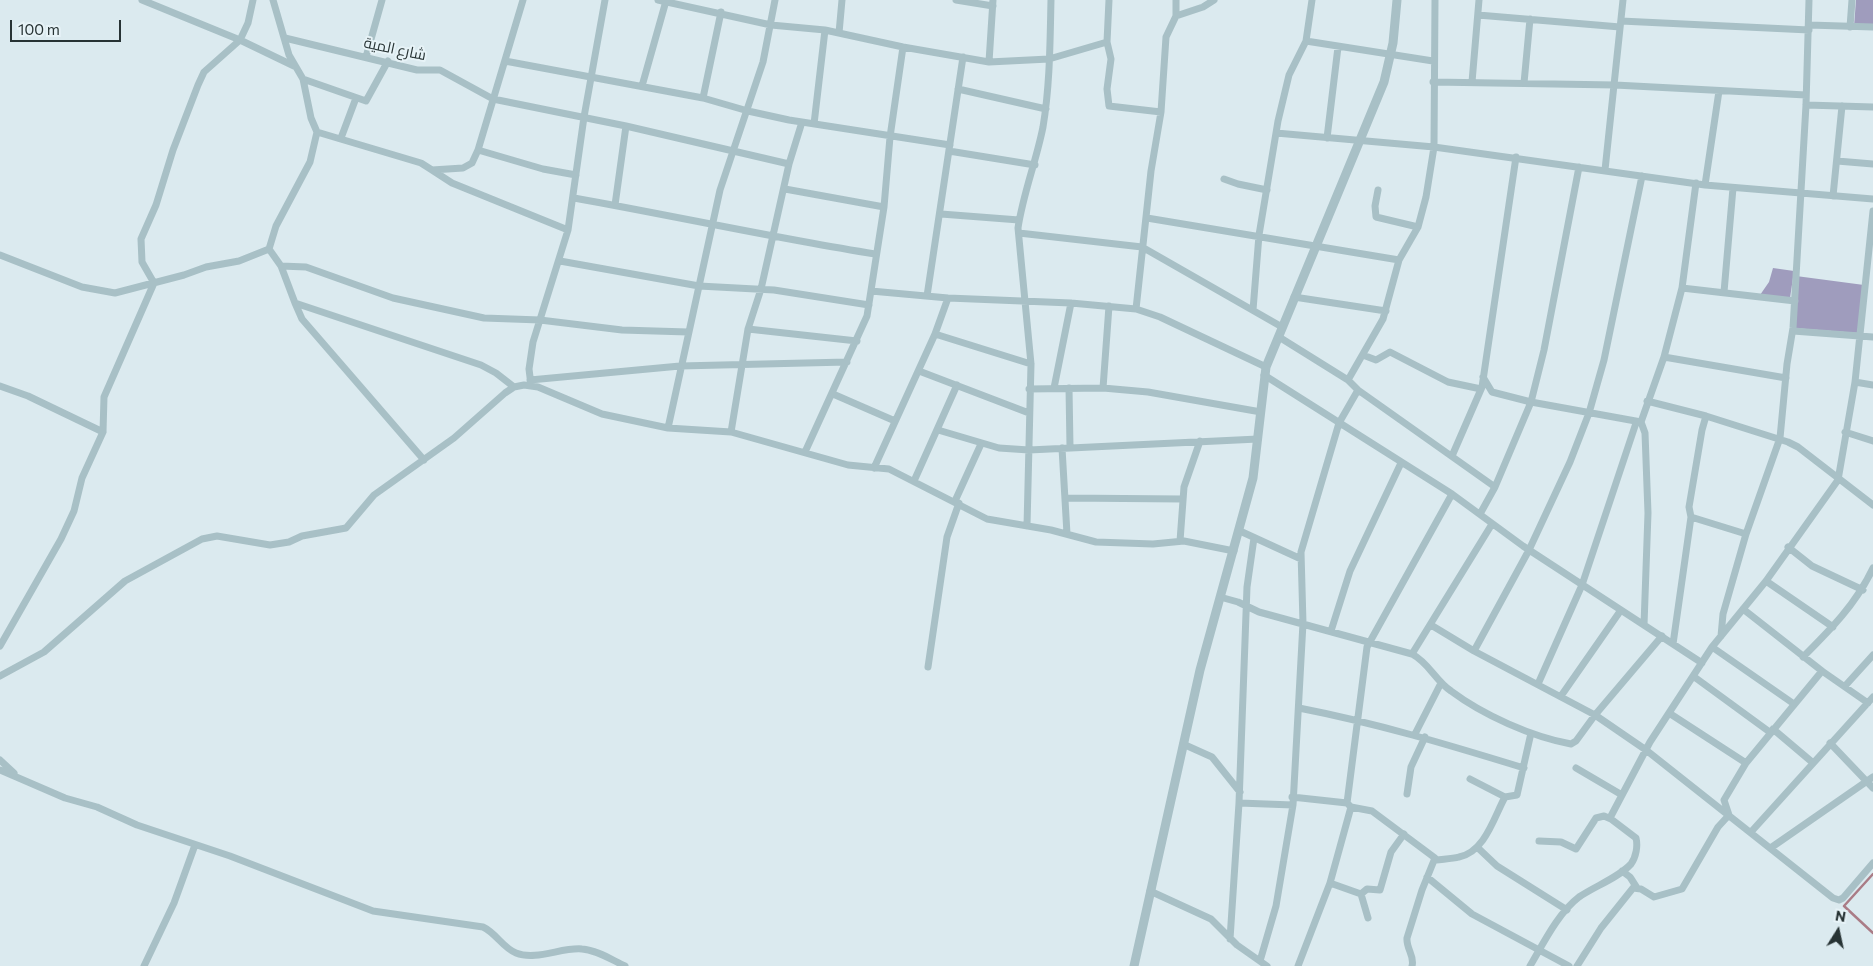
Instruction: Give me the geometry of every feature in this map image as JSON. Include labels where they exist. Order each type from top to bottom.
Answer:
[{"type":"street","points":[[142,0],[240,40],[295,66]]},
{"type":"street","points":[[154,283],[142,262],[141,239],[156,205],[173,150],[204,72],[240,40],[248,23],[253,0]]},
{"type":"street","points":[[269,249],[276,226],[310,162],[317,132],[311,118],[304,79],[288,55],[285,38],[273,0]]},
{"type":"street","points":[[366,57],[382,0]]},
{"type":"street","points":[[432,170],[463,168],[472,163],[478,150],[506,61],[523,0]]},
{"type":"street","points":[[531,383],[530,358],[568,230],[584,117],[605,0]]},
{"type":"street","points":[[668,428],[680,366],[720,190],[763,62],[775,0]]},
{"type":"street","points":[[840,33],[842,0]]},
{"type":"street","points":[[956,0],[993,3],[989,62]]},
{"type":"street","points":[[1027,526],[1031,364],[1019,220],[1035,165],[1046,109],[1052,0]]},
{"type":"street","points":[[1109,0],[1107,42],[1112,59],[1107,90],[1109,106],[1161,112]]},
{"type":"street","points":[[1136,309],[1151,171],[1161,112],[1166,37],[1176,16],[1176,0]]},
{"type":"street","points":[[1176,16],[1203,7],[1214,0]]},
{"type":"street","points":[[1253,310],[1259,235],[1276,133],[1289,75],[1306,41],[1312,0]]},
{"type":"street","points":[[1134,966],[1183,744],[1220,597],[1240,531],[1253,478],[1265,371],[1384,82],[1391,54],[1397,0]]},
{"type":"street","points":[[1348,380],[1386,311],[1399,260],[1418,227],[1434,147],[1433,60],[1435,0]]},
{"type":"street","points":[[1472,82],[1479,0]]},
{"type":"street","points":[[1605,170],[1623,0]]},
{"type":"street","points":[[1721,636],[1723,614],[1746,534],[1780,438],[1795,301],[1806,105],[1809,0]]},
{"type":"street","points":[[1850,27],[1852,0]]},
{"type":"street","points":[[642,86],[662,1],[721,12],[770,25],[826,30],[903,47],[989,62],[1049,59],[1107,42]]},
{"type":"street","points":[[703,98],[721,12]]},
{"type":"street","points":[[1478,15],[1621,24],[1809,28],[1873,27]]},
{"type":"street","points":[[1524,83],[1530,19]]},
{"type":"street","points":[[814,124],[826,30]]},
{"type":"street","name":"شارع المية","points":[[285,38],[388,61],[416,70],[440,70],[493,99],[626,126],[789,164]]},
{"type":"street","points":[[1306,41],[1433,60]]},
{"type":"street","points":[[805,452],[857,341],[869,305],[875,254],[884,206],[890,137],[903,47]]},
{"type":"street","points":[[1326,138],[1338,47]]},
{"type":"street","points":[[927,296],[941,214],[963,57]]},
{"type":"street","points":[[304,79],[363,101],[368,100],[388,61]]},
{"type":"street","points":[[506,61],[703,98],[748,111],[802,122],[1035,165]]},
{"type":"street","points":[[1433,82],[1615,85],[1806,96]]},
{"type":"street","points":[[958,90],[1046,109]]},
{"type":"street","points":[[1706,185],[1719,91]]},
{"type":"street","points":[[341,138],[356,98]]},
{"type":"street","points":[[1806,105],[1873,107]]},
{"type":"street","points":[[1833,196],[1842,106]]},
{"type":"street","points":[[731,432],[748,329],[773,237],[789,164],[802,122]]},
{"type":"street","points":[[615,205],[626,126]]},
{"type":"street","points":[[317,132],[421,163],[452,183],[568,230]]},
{"type":"street","points":[[1276,133],[1434,147],[1732,188],[1873,199]]},
{"type":"street","points":[[478,150],[543,169],[576,175]]},
{"type":"street","points":[[1452,456],[1481,389],[1516,157]]},
{"type":"street","points":[[1837,161],[1873,164]]},
{"type":"street","points":[[1480,514],[1495,487],[1531,402],[1544,350],[1578,167]]},
{"type":"street","points":[[1474,651],[1529,550],[1570,462],[1589,413],[1604,360],[1642,176]]},
{"type":"street","points":[[1224,179],[1266,190]]},
{"type":"street","points":[[1538,684],[1582,585],[1639,422],[1644,418],[1647,401],[1664,357],[1682,288],[1696,183]]},
{"type":"street","points":[[1724,292],[1732,188]]},
{"type":"street","points":[[784,189],[884,206]]},
{"type":"street","points":[[1378,190],[1375,206],[1376,216],[1418,227]]},
{"type":"street","points":[[574,198],[714,223],[773,237],[875,254]]},
{"type":"street","points":[[1611,819],[1646,750],[1712,647],[1766,581],[1788,547],[1838,480],[1855,382],[1858,337],[1873,212]]},
{"type":"street","points":[[941,214],[1019,220]]},
{"type":"street","points":[[1147,218],[1259,235],[1399,260]]},
{"type":"street","points":[[1019,233],[1142,247],[1282,327]]},
{"type":"street","points":[[0,255],[43,274],[100,292],[115,294],[206,267],[239,260],[269,249]]},
{"type":"street","points":[[269,249],[281,266],[302,319],[424,460]]},
{"type":"street","points":[[560,261],[698,286],[760,289],[869,305]]},
{"type":"street","points":[[281,266],[306,267],[393,298],[484,318],[540,320],[615,329],[688,332]]},
{"type":"street","points":[[0,646],[61,539],[78,500],[82,478],[103,432],[104,397],[154,283]]},
{"type":"street","points":[[1682,288],[1795,301]]},
{"type":"street","points":[[871,291],[948,298],[1109,306],[1136,309],[1160,317],[1265,371],[1339,423],[1452,494],[1529,550],[1702,663]]},
{"type":"street","points":[[874,468],[919,371],[948,298]]},
{"type":"street","points":[[1294,298],[1386,311]]},
{"type":"street","points":[[295,303],[481,365],[496,373],[514,387]]},
{"type":"street","points":[[1054,388],[1071,303]]},
{"type":"street","points":[[1103,388],[1109,306]]},
{"type":"street","points":[[748,329],[857,341]]},
{"type":"street","points":[[1793,331],[1873,337]]},
{"type":"street","points":[[935,334],[1031,364]]},
{"type":"street","points":[[1279,337],[1348,380],[1358,390],[1495,487]]},
{"type":"street","points":[[1363,355],[1376,360],[1390,352],[1448,382],[1481,389]]},
{"type":"street","points":[[1664,357],[1786,378]]},
{"type":"street","points":[[0,676],[44,652],[125,580],[192,544],[217,536],[270,545],[289,542],[302,536],[346,528],[374,495],[424,460],[514,387],[531,383],[680,366],[847,362]]},
{"type":"street","points":[[919,371],[1029,412]]},
{"type":"street","points":[[1483,377],[1492,392],[1531,402],[1639,422]]},
{"type":"street","points":[[1855,382],[1873,385]]},
{"type":"street","points":[[531,383],[595,412],[668,428],[731,432],[856,467],[889,469],[987,518],[1067,534],[1096,542],[1159,544],[1180,541],[1234,551]]},
{"type":"street","points":[[0,386],[28,396],[103,432]]},
{"type":"street","points":[[914,481],[957,386]]},
{"type":"street","points":[[1069,388],[1070,447]]},
{"type":"street","points":[[1029,389],[1103,388],[1168,394],[1260,412]]},
{"type":"street","points":[[1260,961],[1276,906],[1292,805],[1303,623],[1301,559],[1339,423],[1358,390]]},
{"type":"street","points":[[833,394],[895,421]]},
{"type":"street","points":[[1647,401],[1780,438],[1798,447],[1838,480],[1873,505]]},
{"type":"street","points":[[1673,644],[1691,517],[1689,506],[1706,416]]},
{"type":"street","points":[[1639,422],[1645,433],[1648,513],[1644,624]]},
{"type":"street","points":[[938,430],[998,448],[1029,450],[1258,439]]},
{"type":"street","points":[[1845,432],[1873,442]]},
{"type":"street","points":[[1180,541],[1182,499],[1186,478],[1200,441]]},
{"type":"street","points":[[928,667],[947,537],[957,502],[981,444]]},
{"type":"street","points":[[1062,448],[1067,534]]},
{"type":"street","points":[[1331,631],[1350,571],[1401,463]]},
{"type":"street","points":[[1298,966],[1330,883],[1349,805],[1357,719],[1370,641],[1452,494]]},
{"type":"street","points":[[1065,498],[1182,499]]},
{"type":"street","points":[[1691,517],[1746,534]]},
{"type":"street","points":[[1412,654],[1492,524]]},
{"type":"street","points":[[1240,531],[1301,559]]},
{"type":"street","points":[[1230,939],[1240,792],[1246,607],[1254,538]]},
{"type":"street","points":[[1788,547],[1812,566],[1863,590]]},
{"type":"street","points":[[1803,657],[1849,611],[1863,590],[1873,568]]},
{"type":"street","points":[[1766,581],[1833,627]]},
{"type":"street","points":[[1220,597],[1232,599],[1246,607],[1412,654],[1427,664],[1441,683],[1464,699],[1531,733],[1571,744],[1576,741],[1595,715],[1662,636]]},
{"type":"street","points":[[1743,609],[1822,671],[1870,700],[1812,762],[1751,832]]},
{"type":"street","points":[[1561,696],[1621,610]]},
{"type":"street","points":[[1431,625],[1474,651],[1595,715],[1646,750],[1772,847],[1836,900],[1843,898],[1873,863]]},
{"type":"street","points":[[1712,647],[1794,704]]},
{"type":"street","points":[[1845,686],[1873,654]]},
{"type":"street","points":[[1729,815],[1724,800],[1746,763],[1822,671]]},
{"type":"street","points":[[1694,676],[1812,762]]},
{"type":"street","points":[[1415,734],[1441,683]]},
{"type":"street","points":[[1299,708],[1357,719],[1415,734],[1524,768]]},
{"type":"street","points":[[1669,713],[1746,763]]},
{"type":"street","points":[[1470,779],[1506,797],[1517,795],[1531,733]]},
{"type":"street","points":[[1407,794],[1411,768],[1425,737]]},
{"type":"street","points":[[1830,743],[1870,779],[1873,788]]},
{"type":"street","points":[[1183,744],[1212,757],[1240,792]]},
{"type":"street","points":[[0,760],[18,777]]},
{"type":"street","points":[[1576,768],[1622,795]]},
{"type":"street","points":[[0,770],[65,798],[97,807],[137,825],[373,911],[483,927],[516,953],[533,954],[582,949],[592,951],[626,966]]},
{"type":"street","points":[[1772,847],[1870,779]]},
{"type":"street","points":[[1292,797],[1349,805],[1372,811],[1436,860],[1460,857],[1477,847],[1488,833],[1506,797]]},
{"type":"street","points":[[1239,803],[1292,805]]},
{"type":"street","points":[[1622,871],[1630,877],[1636,888],[1654,897],[1682,889],[1718,827],[1729,815]]},
{"type":"street","points":[[1530,966],[1567,910],[1578,898],[1622,871],[1633,860],[1637,843],[1636,838],[1604,816],[1596,818],[1576,849],[1561,842],[1539,841]]},
{"type":"street","points":[[1361,894],[1367,889],[1380,890],[1391,852],[1404,834]]},
{"type":"street","points":[[144,966],[174,904],[195,845]]},
{"type":"street","points":[[1477,847],[1497,866],[1567,910]]},
{"type":"street","points":[[1412,966],[1413,957],[1407,941],[1427,877],[1436,860]]},
{"type":"street","points":[[1427,877],[1472,914],[1569,966]]},
{"type":"street","points":[[1330,883],[1361,894]]},
{"type":"street","points":[[1577,966],[1610,916],[1630,891],[1636,888]]},
{"type":"street","points":[[1150,891],[1203,914],[1230,939],[1267,966]]},
{"type":"street","points":[[1361,894],[1368,918]]},
{"type":"shaded area","points":[[1856,0],[1873,0],[1873,26],[1854,27]]},
{"type":"shaded area","points":[[1773,268],[1794,271],[1790,298],[1760,295],[1769,282]]},
{"type":"shaded area","points":[[1796,276],[1864,285],[1858,333],[1793,328]]},
{"type":"waterway","points":[[1873,874],[1844,906],[1873,933]]}]
